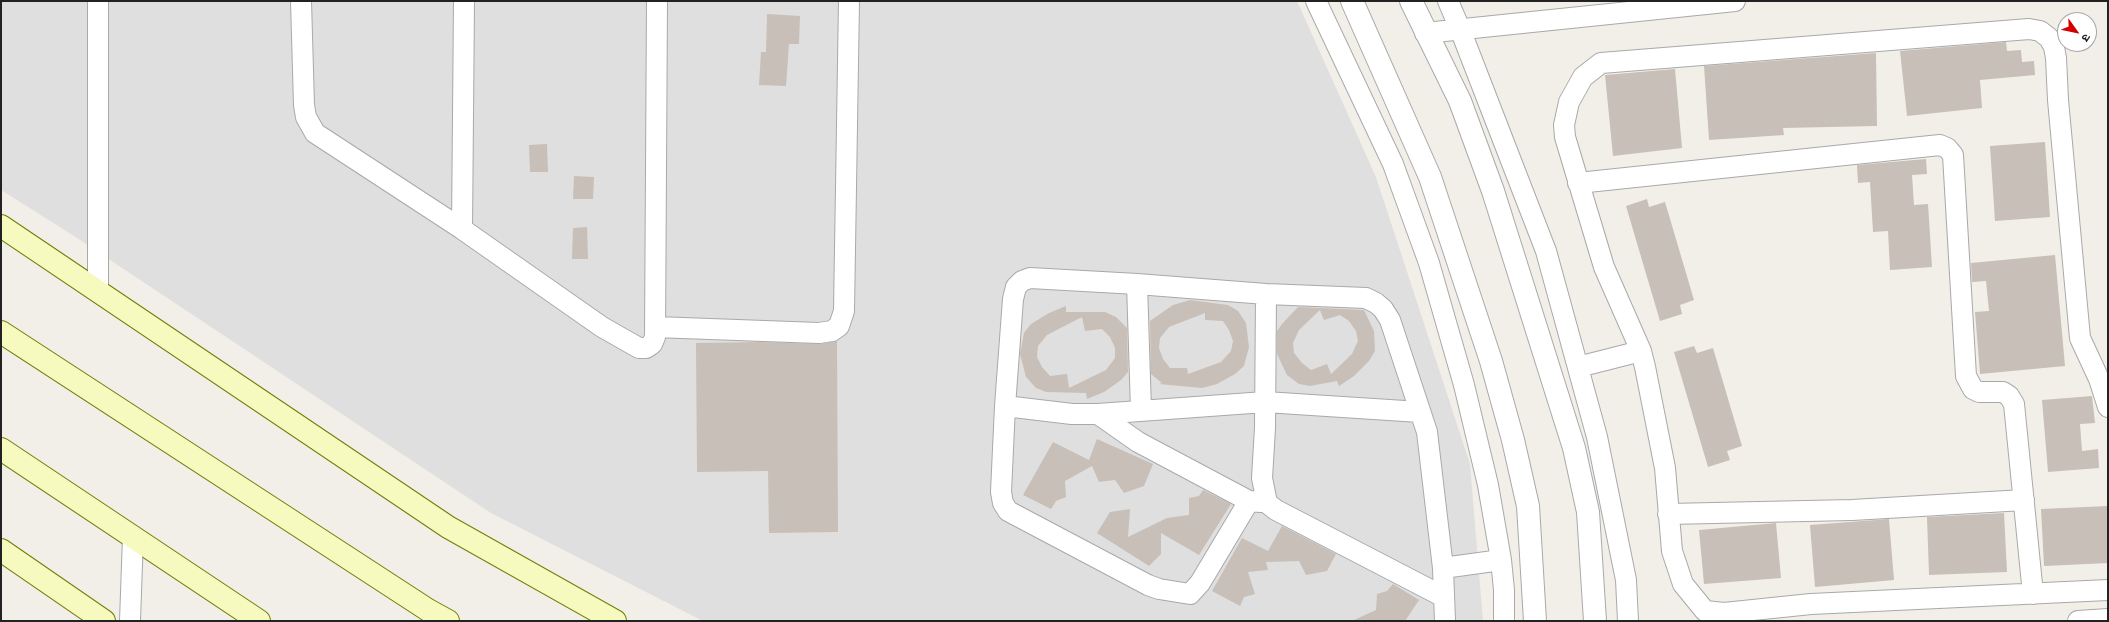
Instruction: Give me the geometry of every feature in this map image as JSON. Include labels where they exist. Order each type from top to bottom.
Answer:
[{"type":"main road","points":[[1,226],[448,527],[615,621]]},
{"type":"main road","points":[[1,332],[428,610],[448,621]]},
{"type":"main road","points":[[1,449],[259,621]]},
{"type":"main road","points":[[1,550],[92,617]]},
{"type":"street","points":[[98,1],[98,292]]},
{"type":"street","points":[[301,1],[304,105],[306,117],[315,133],[462,229],[602,328],[639,348],[646,348],[652,344],[655,337],[657,1]]},
{"type":"street","points":[[462,229],[464,1]]},
{"type":"street","points":[[655,327],[819,333],[832,331],[839,326],[844,311],[849,1]]},
{"type":"street","points":[[1316,1],[1393,164],[1429,263],[1464,385],[1488,485],[1501,560],[1504,590],[1504,621]]},
{"type":"street","points":[[1352,1],[1430,177],[1491,362],[1528,506],[1535,621]]},
{"type":"street","points":[[1411,1],[1460,101],[1493,191],[1574,448],[1588,512],[1595,621]]},
{"type":"street","points":[[1448,1],[1546,251],[1597,437],[1626,580],[1628,621]]},
{"type":"street","points":[[1425,32],[1460,29],[1604,8],[1735,1]]},
{"type":"street","points":[[2108,407],[2099,379],[2080,338],[2058,100],[2056,58],[2054,47],[2048,38],[2040,31],[2029,29],[1601,63],[1583,77],[1569,102],[1566,113],[1565,137],[1604,268],[1641,351],[1665,468],[1672,551],[1683,584],[1705,611],[1712,613],[1811,604],[2108,590]]},
{"type":"street","points":[[1578,183],[1940,145],[1947,148],[1953,155],[1966,376],[1973,389],[1979,392],[2003,392],[2009,396],[2014,404],[2033,594]]},
{"type":"street","points":[[1266,294],[1265,428],[1262,478],[1258,502],[1195,590],[1190,594],[1159,589],[1008,511],[1003,503],[1001,492],[1005,406],[1013,299],[1016,287],[1022,281],[1030,278],[1137,284],[1266,294],[1366,298],[1376,303],[1383,309],[1390,320],[1427,432],[1443,568],[1445,621]]},
{"type":"street","points":[[1137,284],[1141,410]]},
{"type":"street","points":[[1578,367],[1641,351]]},
{"type":"street","points":[[1005,406],[1072,414],[1098,414],[1265,402],[1420,412]]},
{"type":"street","points":[[1098,414],[1138,442],[1276,510],[1444,598]]},
{"type":"street","points":[[1668,514],[1852,510],[2024,500]]},
{"type":"street","points":[[130,621],[133,536]]},
{"type":"street","points":[[1443,568],[1501,560]]},
{"type":"street","points":[[2078,621],[2108,619]]},
{"type":"shaded area","points":[[1,1],[1297,1],[1376,177],[1470,464],[1483,621],[703,621],[491,513],[74,236],[1,190]]},
{"type":"building","points":[[767,14],[800,16],[799,44],[789,44],[786,86],[759,85],[761,52],[766,52]]},
{"type":"building","points":[[2006,42],[2007,51],[2021,50],[2022,62],[2034,61],[2035,75],[1980,80],[1982,108],[1907,116],[1900,51]]},
{"type":"building","points":[[1876,53],[1877,126],[1783,128],[1784,135],[1709,140],[1704,66]]},
{"type":"building","points":[[1675,69],[1682,148],[1613,156],[1605,75]]},
{"type":"building","points":[[2045,142],[2050,217],[1995,221],[1990,146]]},
{"type":"building","points":[[547,144],[548,172],[530,172],[529,145]]},
{"type":"building","points":[[1926,159],[1927,174],[1912,175],[1914,205],[1928,204],[1932,267],[1890,270],[1888,231],[1873,232],[1870,182],[1858,183],[1857,165]]},
{"type":"building","points":[[574,176],[594,177],[593,199],[573,199]]},
{"type":"building","points":[[1647,199],[1649,207],[1665,202],[1694,300],[1680,305],[1682,314],[1660,321],[1626,206]]},
{"type":"building","points":[[587,227],[588,259],[572,259],[573,228]]},
{"type":"building","points":[[2055,255],[2065,366],[1980,374],[1975,312],[1989,311],[1986,281],[1972,282],[1971,263]]},
{"type":"building","points":[[1190,300],[1228,305],[1238,311],[1246,323],[1249,347],[1244,366],[1235,374],[1217,384],[1202,388],[1159,384],[1162,383],[1151,374],[1150,321],[1173,305]],"holes":[[[1205,313],[1205,320],[1223,321],[1229,330],[1233,341],[1231,351],[1221,362],[1188,374],[1187,368],[1170,368],[1163,359],[1159,348],[1160,338],[1169,327]]]},
{"type":"building","points":[[1066,306],[1066,312],[1105,312],[1116,317],[1127,328],[1128,372],[1121,380],[1104,392],[1087,399],[1086,393],[1046,392],[1036,388],[1026,377],[1020,354],[1024,333],[1031,324],[1049,313]],"holes":[[[1082,317],[1085,331],[1102,329],[1110,337],[1115,348],[1115,358],[1106,370],[1069,388],[1067,374],[1050,376],[1042,367],[1037,357],[1038,346],[1047,335]]]},
{"type":"building","points":[[1298,307],[1364,310],[1374,331],[1375,351],[1369,361],[1354,376],[1339,386],[1337,381],[1310,386],[1299,384],[1287,375],[1277,354],[1277,331]],"holes":[[[1320,310],[1324,320],[1340,315],[1349,321],[1356,331],[1358,341],[1352,354],[1331,374],[1327,364],[1311,370],[1302,363],[1294,353],[1293,343],[1299,330]]]},
{"type":"building","points":[[837,341],[838,532],[769,533],[768,471],[697,472],[696,343],[761,342],[819,344]]},
{"type":"building","points":[[1694,346],[1697,353],[1713,348],[1742,446],[1727,451],[1730,460],[1708,467],[1674,352]]},
{"type":"building","points":[[2092,396],[2095,423],[2080,424],[2082,451],[2098,449],[2099,468],[2048,472],[2042,400]]},
{"type":"building","points":[[1097,439],[1153,464],[1144,486],[1124,493],[1115,480],[1099,482],[1092,466],[1065,481],[1066,497],[1056,501],[1051,509],[1023,495],[1053,442],[1089,460]]},
{"type":"building","points":[[1203,490],[1231,504],[1199,555],[1161,533],[1161,554],[1149,566],[1097,533],[1110,512],[1130,509],[1128,537],[1167,518],[1189,515],[1189,498],[1199,496]]},
{"type":"building","points":[[2108,506],[2108,563],[2044,566],[2041,509]]},
{"type":"building","points":[[2004,513],[2007,572],[1929,575],[1927,517]]},
{"type":"building","points":[[1889,519],[1894,580],[1815,587],[1810,525]]},
{"type":"building","points":[[1776,523],[1781,578],[1704,584],[1699,530]]},
{"type":"building","points":[[1282,526],[1336,554],[1327,571],[1306,575],[1299,561],[1266,562],[1268,570],[1248,572],[1255,594],[1244,597],[1240,606],[1212,591],[1242,538],[1268,551]]},
{"type":"building","points":[[1393,584],[1419,600],[1405,621],[1352,621],[1376,610],[1377,594],[1387,591]]}]
